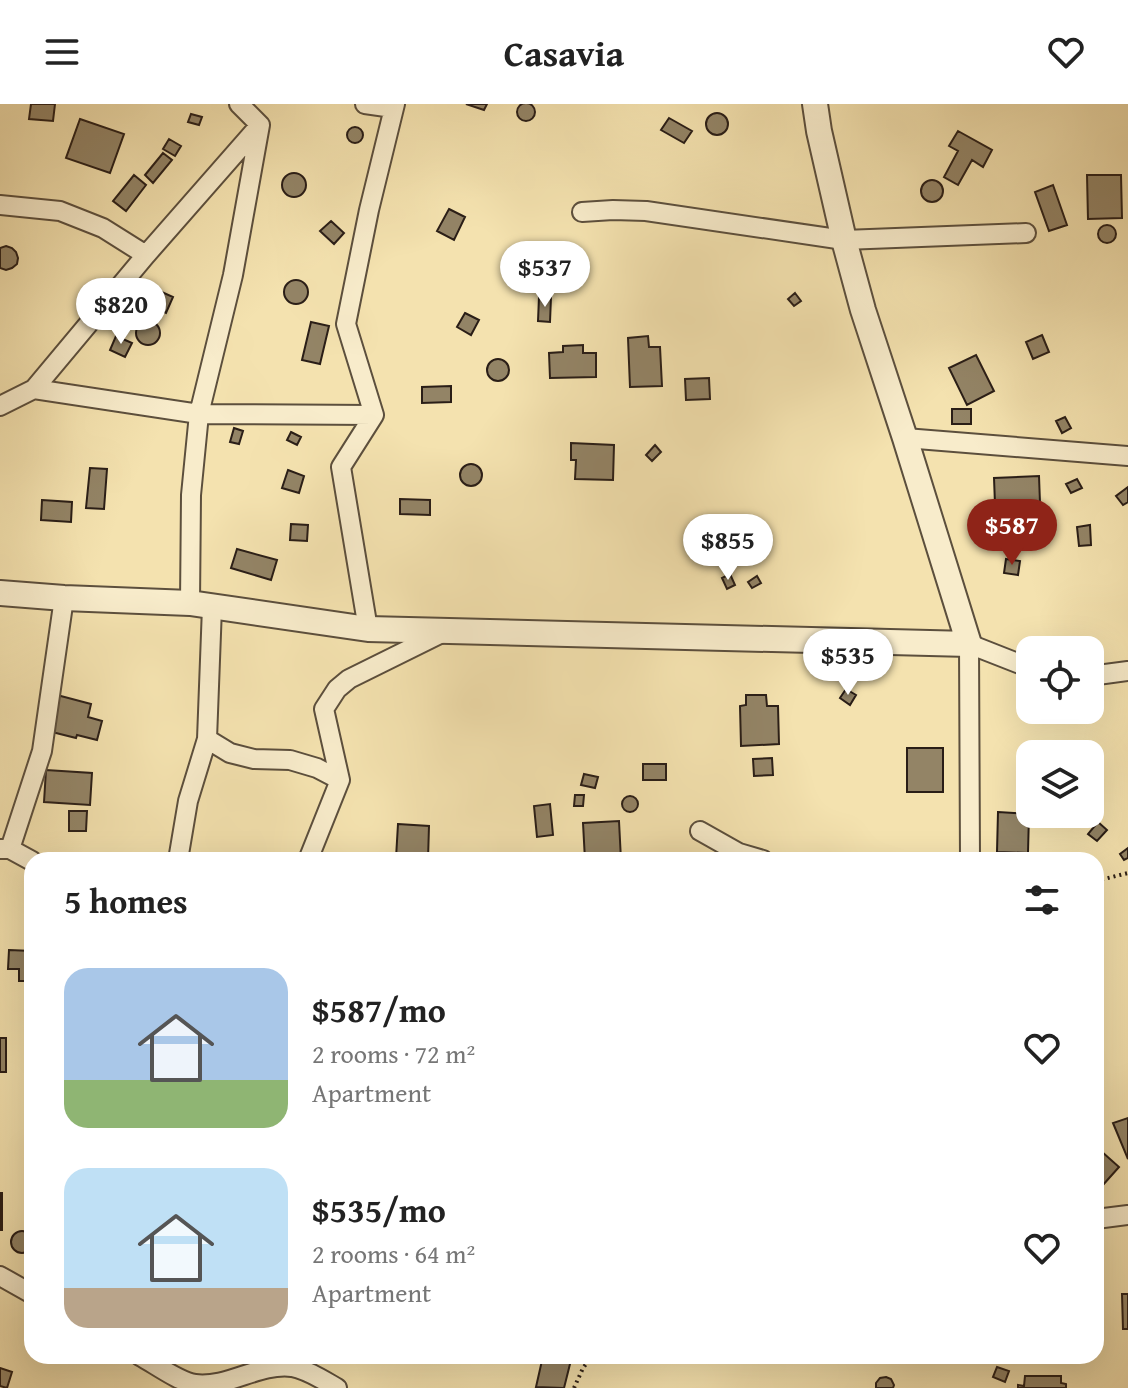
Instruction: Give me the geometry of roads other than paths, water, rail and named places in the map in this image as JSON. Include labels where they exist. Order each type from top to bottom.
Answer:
[{"type":"street","points":[[239,104],[260,125]]},
{"type":"street","points":[[365,104],[394,106],[346,324],[374,415],[341,467],[368,629]]},
{"type":"street","points":[[815,104],[844,240],[863,310],[969,644],[970,852]]},
{"type":"street","points":[[0,406],[34,389],[260,125]]},
{"type":"street","points":[[179,852],[188,801],[207,739],[201,605],[191,495],[199,414],[233,275],[260,125]]},
{"type":"street","points":[[0,205],[60,211],[103,228],[146,255]]},
{"type":"street","points":[[582,212],[646,211],[844,240],[1026,233]]},
{"type":"street","points":[[34,389],[199,414],[374,415]]},
{"type":"street","points":[[905,438],[1128,456]]},
{"type":"street","points":[[0,593],[201,605],[368,629],[969,644],[1016,662]]},
{"type":"street","points":[[24,857],[5,849],[42,751],[64,598]]},
{"type":"street","points":[[311,852],[340,780],[324,709],[331,696],[349,679],[449,630]]},
{"type":"street","points":[[1104,674],[1128,671]]},
{"type":"street","points":[[207,739],[230,753],[254,759],[290,760],[317,768],[340,780]]},
{"type":"street","points":[[700,831],[737,852]]},
{"type":"street","points":[[1104,1218],[1128,1215]]},
{"type":"street","points":[[0,1276],[24,1290]]},
{"type":"street","points":[[155,1364],[193,1384],[231,1380],[263,1369],[291,1367],[312,1373],[337,1388]]}]
